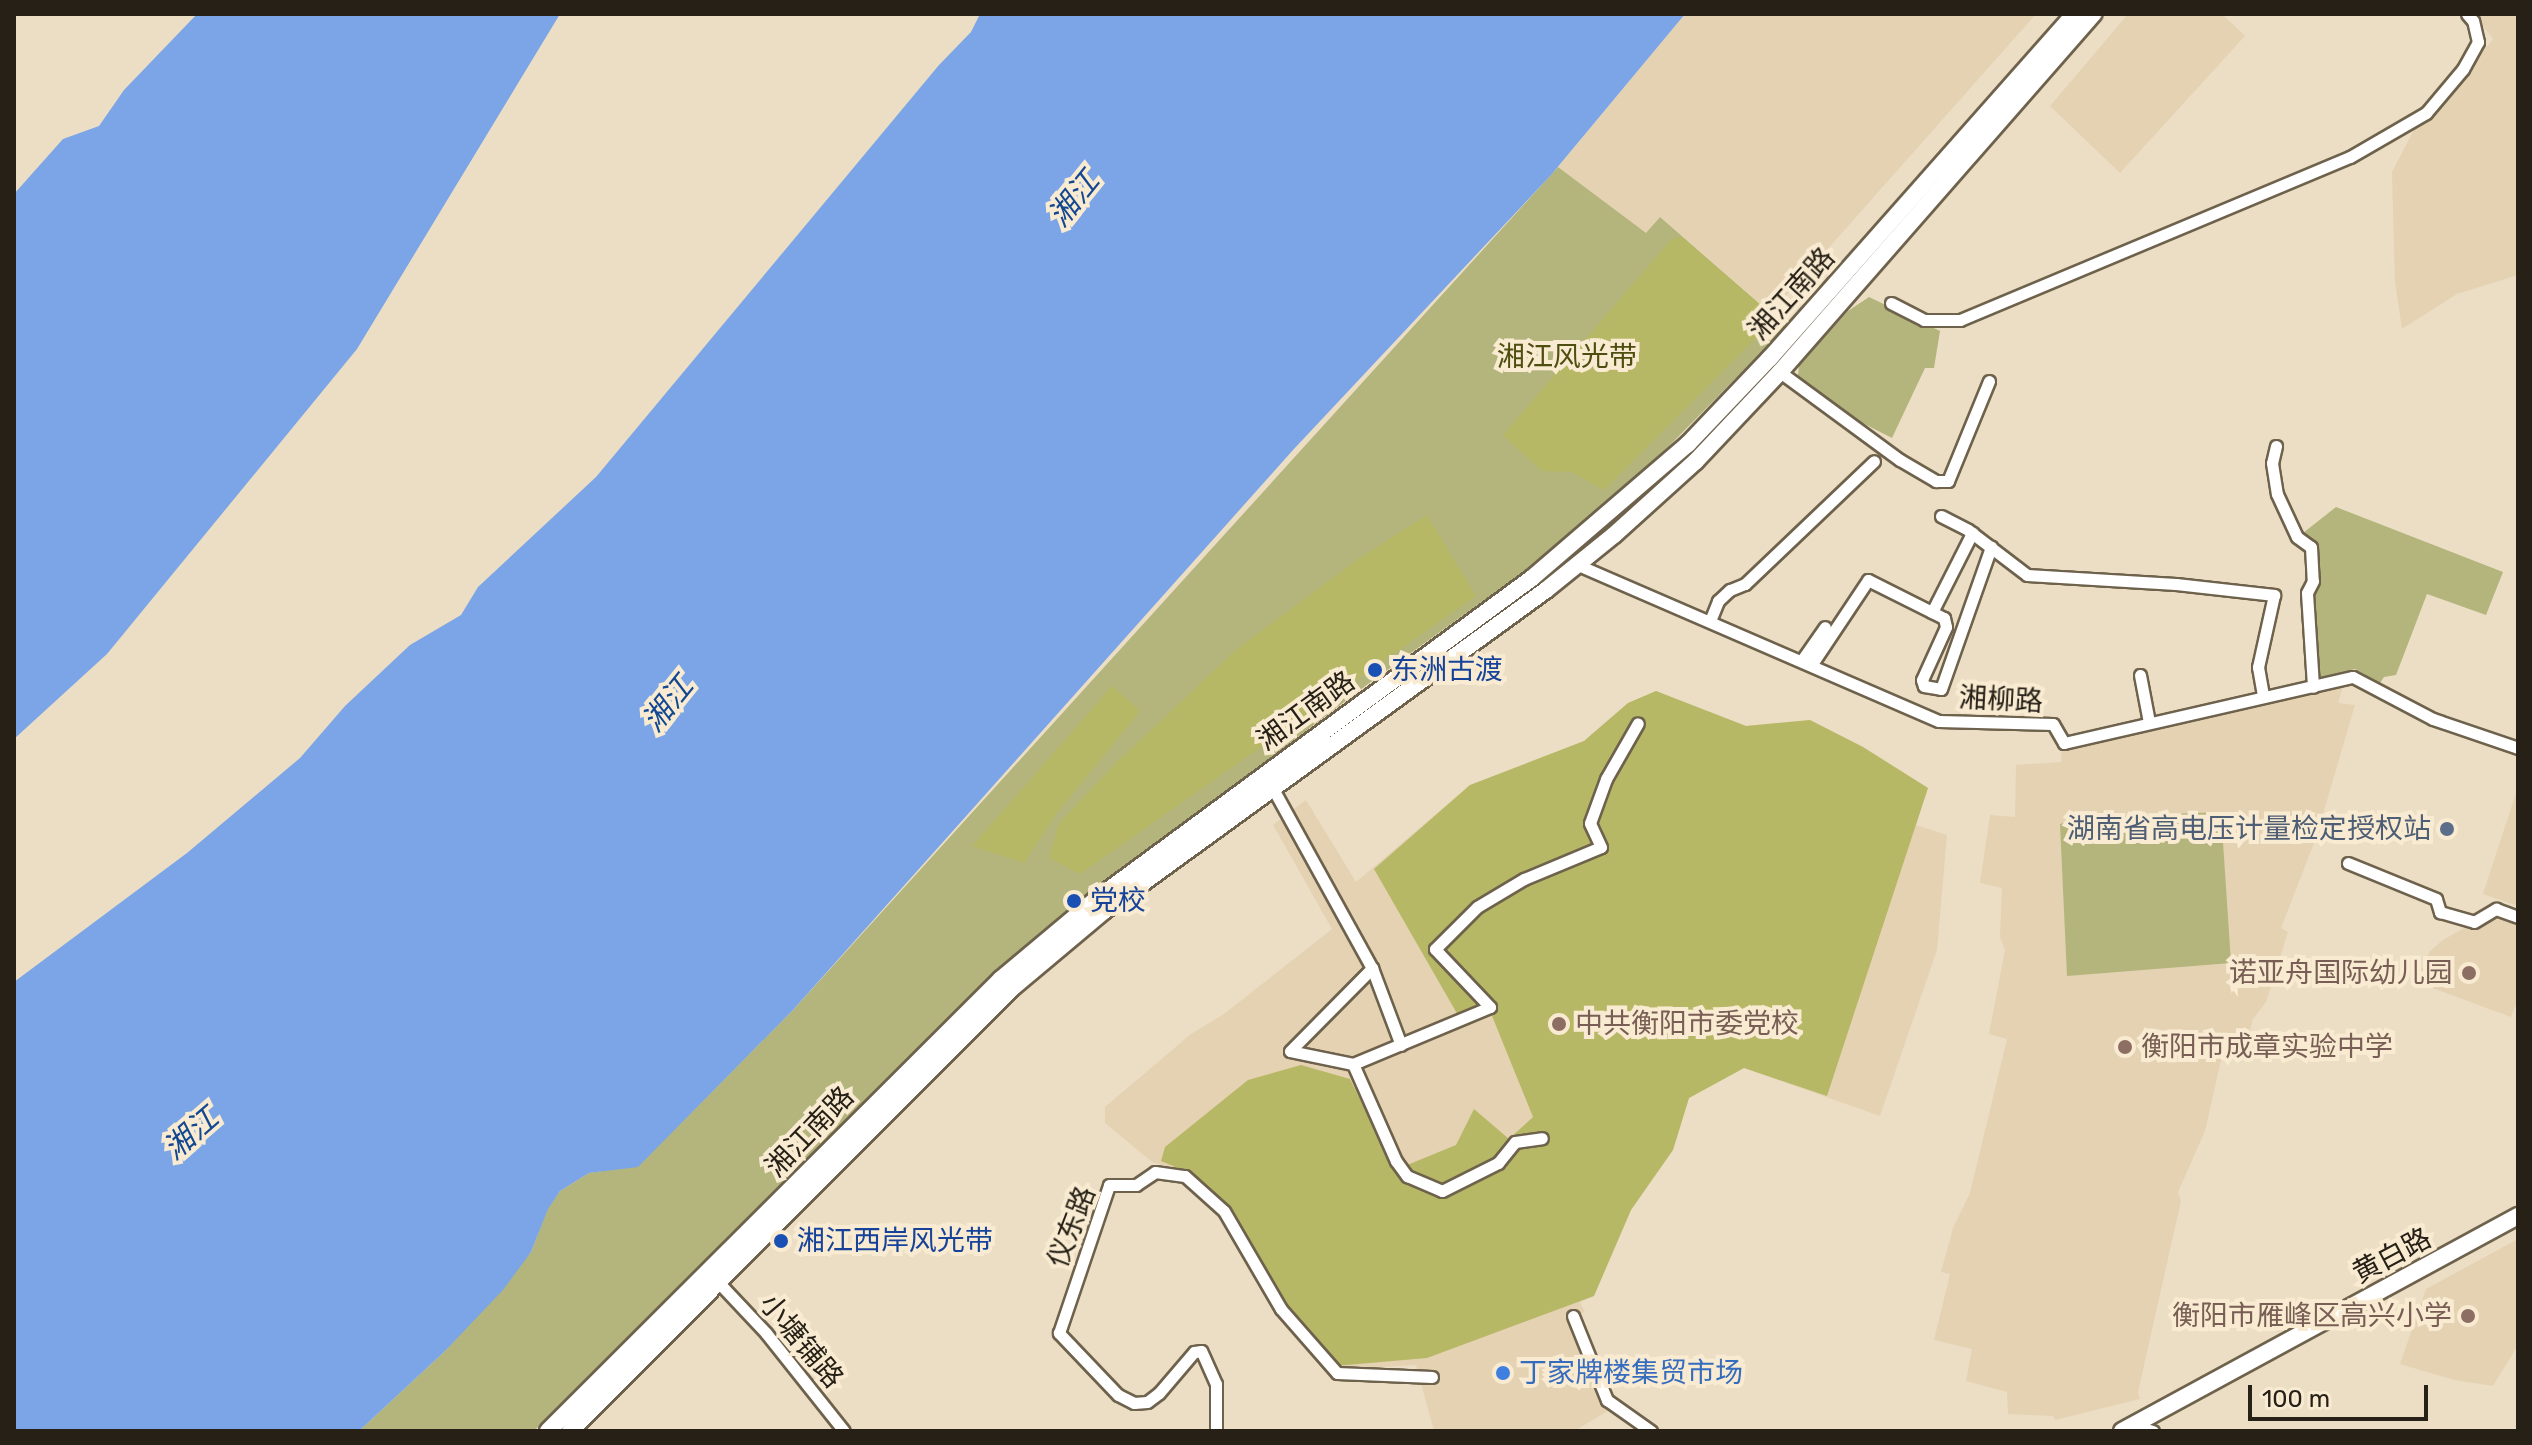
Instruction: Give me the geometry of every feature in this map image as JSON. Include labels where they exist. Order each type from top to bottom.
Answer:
[{"type":"main road","name":"湘江南路","points":[[548,1431],[1001,979],[1095,900],[1532,578],[1688,444],[1770,358],[2074,14]]},
{"type":"main road","name":"湘江南路","points":[[570,1431],[1011,989],[1104,911],[1578,565],[1696,461],[1780,372],[2093,14]]},
{"type":"main road","name":"黄白路","points":[[2128,1428],[2518,1216]]},
{"type":"street","points":[[1891,303],[1924,320],[1960,320],[2350,157],[2426,113],[2463,69],[2478,42],[2473,21],[2467,14]]},
{"type":"street","points":[[1780,372],[1889,453],[1936,481],[1948,481],[1989,381]]},
{"type":"street","points":[[2276,446],[2272,463],[2277,494],[2297,537],[2311,547],[2313,581],[2307,593],[2313,687]]},
{"type":"street","points":[[1710,621],[1718,601],[1730,590],[1745,584],[1874,461]]},
{"type":"street","points":[[1941,516],[1972,533],[2027,575],[2176,584],[2274,595],[2258,667],[2263,695]]},
{"type":"street","points":[[1932,612],[1972,533]]},
{"type":"street","points":[[1807,662],[1823,636],[1868,580],[1944,618],[1946,627],[1922,684],[1938,691],[1991,547]]},
{"type":"street","name":"湘柳路","points":[[1578,565],[1939,721],[2053,724],[2064,743],[2263,695],[2353,677],[2433,719],[2518,748]]},
{"type":"street","points":[[2140,675],[2149,722]]},
{"type":"street","points":[[1372,968],[1290,1051],[1353,1064],[1490,1007],[1435,949],[1477,907],[1524,879],[1601,847],[1590,823],[1606,779],[1638,723]]},
{"type":"street","points":[[1272,787],[1372,968],[1401,1045]]},
{"type":"street","points":[[2348,863],[2436,899],[2440,912],[2474,922],[2496,909],[2518,917]]},
{"type":"street","points":[[1353,1064],[1396,1161],[1407,1176],[1442,1191],[1498,1163],[1515,1142],[1542,1138]]},
{"type":"street","name":"仪东路","points":[[1216,1431],[1216,1384],[1201,1351],[1194,1352],[1159,1393],[1147,1402],[1134,1403],[1118,1395],[1059,1333],[1109,1185],[1136,1185],[1155,1172],[1185,1176],[1224,1211],[1281,1309],[1337,1373],[1432,1377]]},
{"type":"street","name":"小塘铺路","points":[[720,1284],[766,1333],[844,1431]]},
{"type":"street","points":[[1573,1316],[1607,1400],[1651,1431]]},
{"type":"street","points":[[2128,1428],[2153,1431]]},
{"type":"shaded area","points":[[1685,14],[2036,14],[1771,313],[1660,217],[1646,234],[1558,167]]},
{"type":"shaded area","points":[[2128,14],[2222,14],[2245,36],[2120,173],[2050,106]]},
{"type":"shaded area","points":[[2473,14],[2518,14],[2518,275],[2457,294],[2402,329],[2395,282],[2392,172],[2418,122],[2432,116],[2493,39]]},
{"type":"shaded area","name":"衡阳市成章实验中学","points":[[2343,686],[2338,703],[2355,705],[2316,838],[2281,928],[2288,932],[2266,1002],[2253,1019],[2242,1059],[2222,1056],[2205,1131],[2178,1192],[2181,1201],[2138,1392],[2140,1399],[2055,1420],[2053,1416],[2008,1414],[2007,1392],[1966,1381],[1972,1349],[1934,1340],[1950,1274],[1941,1272],[1953,1228],[1970,1193],[2007,1039],[1989,1034],[2005,950],[2000,937],[2002,888],[1980,883],[1990,815],[2015,817],[2016,765],[2061,762],[2062,748]]},
{"type":"shaded area","name":"中共衡阳市委党校","points":[[1656,691],[1746,726],[1810,720],[1863,747],[1928,788],[1916,825],[1947,835],[1937,950],[1880,1116],[1744,1068],[1689,1098],[1673,1150],[1631,1210],[1594,1296],[1580,1302],[1585,1312],[1567,1319],[1595,1391],[1608,1411],[1574,1431],[1434,1431],[1416,1365],[1351,1369],[1335,1366],[1233,1224],[1225,1202],[1190,1173],[1152,1162],[1105,1123],[1105,1107],[1191,1034],[1224,1014],[1332,929],[1273,825],[1306,800],[1356,882],[1470,785],[1584,741],[1628,703]]},
{"type":"shaded area","points":[[2518,787],[2518,906],[2483,894]]},
{"type":"shaded area","name":"诺亚舟国际幼儿园","points":[[2497,918],[2518,925],[2518,999],[2511,1017],[2416,982],[2430,951],[2443,940],[2464,928],[2475,930]]},
{"type":"shaded area","name":"衡阳市雁峰区高兴小学","points":[[2518,1239],[2518,1345],[2493,1386],[2454,1380],[2400,1364],[2426,1289]]},
{"type":"green space","name":"湘江风光带","points":[[1558,167],[1646,233],[1660,217],[1786,327],[1620,496],[1545,556],[1368,684],[1066,913],[534,1431],[359,1431],[444,1352],[531,1252],[548,1208],[560,1191],[589,1173],[638,1166],[793,1010]]},
{"type":"green space","points":[[1681,236],[1776,318],[1604,490],[1572,472],[1542,471],[1503,435],[1670,241]]},
{"type":"green space","points":[[1869,297],[1940,331],[1934,368],[1925,368],[1892,438],[1837,410],[1798,376],[1799,365],[1848,311]]},
{"type":"green space","points":[[2336,507],[2503,572],[2486,615],[2427,594],[2396,675],[2384,677],[2380,683],[2355,669],[2320,679],[2312,627],[2312,596],[2320,583],[2318,544],[2303,533]]},
{"type":"green space","points":[[1427,515],[1476,596],[1080,874],[1049,858],[1059,823],[1119,760],[1237,649],[1358,559]]},
{"type":"green space","points":[[1112,686],[1140,711],[1057,813],[1024,863],[972,846]]},
{"type":"green space","name":"中共衡阳市委党校","points":[[1656,691],[1746,726],[1810,720],[1863,747],[1928,788],[1827,1096],[1744,1068],[1689,1098],[1673,1150],[1631,1210],[1594,1296],[1427,1358],[1335,1366],[1282,1303],[1230,1209],[1190,1173],[1161,1161],[1165,1147],[1248,1080],[1301,1065],[1350,1079],[1395,1170],[1456,1145],[1474,1109],[1509,1139],[1533,1117],[1490,1011],[1463,1024],[1374,869],[1470,785],[1584,741],[1628,703]]},
{"type":"green space","points":[[2221,812],[2231,963],[2067,976],[2060,824],[2078,818]]},
{"type":"water","points":[[197,14],[560,14],[357,349],[107,654],[14,739],[14,194],[63,139],[99,126],[124,90]]},
{"type":"water","name":"湘江","points":[[980,14],[1685,14],[1551,175],[1293,450],[793,1010],[638,1167],[589,1173],[560,1191],[548,1209],[531,1252],[503,1290],[444,1352],[359,1431],[14,1431],[14,982],[187,853],[300,758],[345,706],[410,645],[461,615],[478,587],[596,477],[939,65],[971,32]]},
{"type":"place","name":"东洲古渡","points":[[1375,670]]},
{"type":"place","name":"湖南省高电压计量检定授权站","points":[[2447,829]]},
{"type":"place","name":"党校","points":[[1074,901]]},
{"type":"place","name":"诺亚舟国际幼儿园","points":[[2469,973]]},
{"type":"place","name":"中共衡阳市委党校","points":[[1559,1024]]},
{"type":"place","name":"衡阳市成章实验中学","points":[[2125,1047]]},
{"type":"place","name":"湘江西岸风光带","points":[[781,1241]]},
{"type":"place","name":"衡阳市雁峰区高兴小学","points":[[2468,1316]]},
{"type":"place","name":"丁家牌楼集贸市场","points":[[1503,1373]]}]
